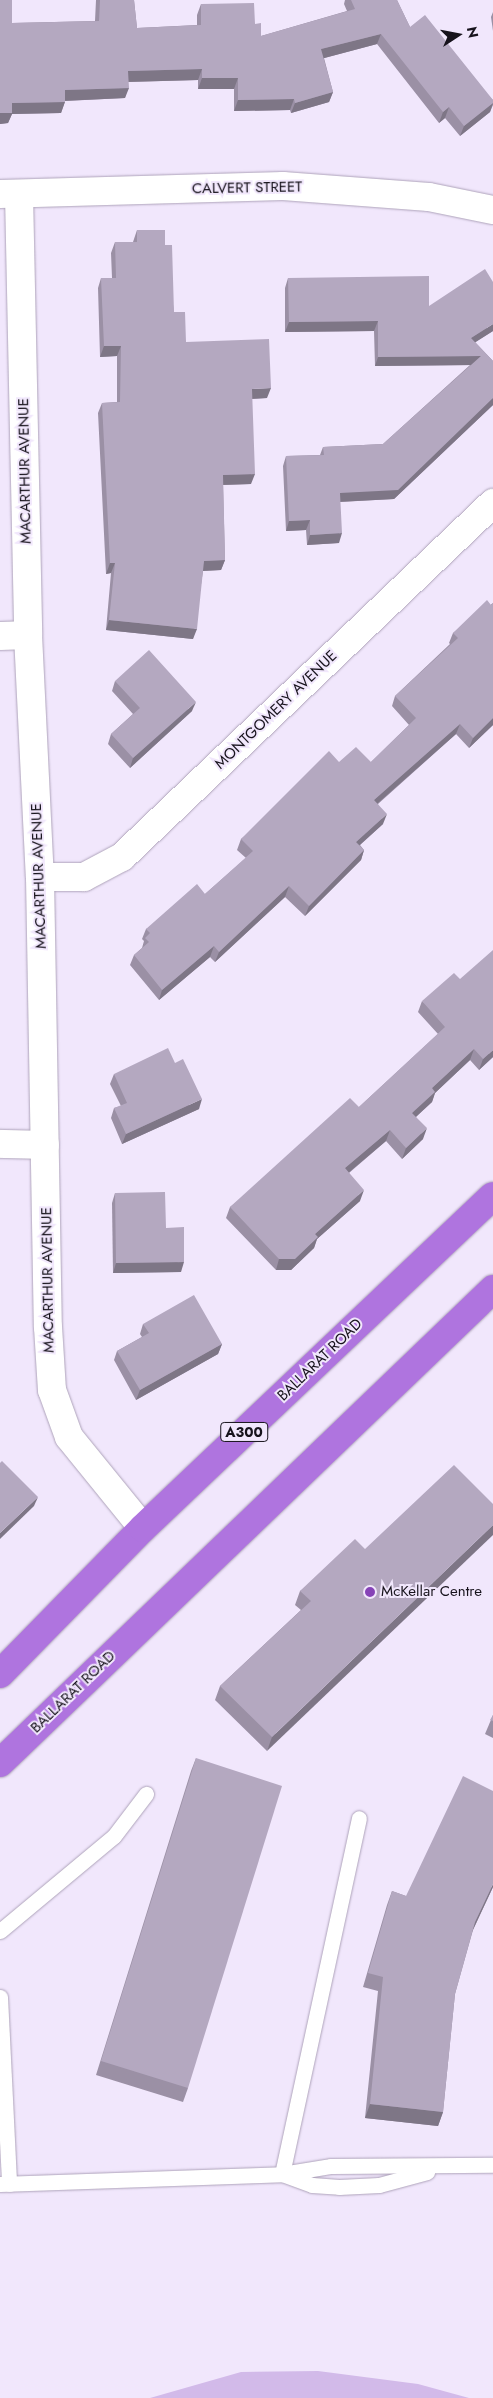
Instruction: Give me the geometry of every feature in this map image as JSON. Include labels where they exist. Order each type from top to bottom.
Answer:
[{"type":"highway","name":"BALLARAT ROAD","points":[[0,1674],[143,1528],[493,1196]]},
{"type":"highway","name":"BALLARAT ROAD","points":[[0,1763],[493,1289]]},
{"type":"street","name":"CALVERT STREET","points":[[10,194],[283,186],[429,197],[493,210]]},
{"type":"street","name":"MACARTHUR AVENUE","points":[[10,194],[40,877],[48,1327],[52,1390],[69,1437],[143,1528]]},
{"type":"street","name":"MONTGOMERY AVENUE","points":[[40,877],[84,877],[122,857],[493,503]]},
{"type":"street","points":[[0,636],[28,635]]},
{"type":"street","points":[[0,1144],[45,1145]]},
{"type":"lane","points":[[0,1931],[114,1836],[146,1794]]},
{"type":"lane","points":[[282,2174],[359,1818]]},
{"type":"lane","points":[[0,1997],[4,2184],[282,2174],[332,2166],[443,2168],[493,2165]]},
{"type":"lane","points":[[282,2174],[318,2186],[371,2186],[443,2168]]},
{"type":"shaded area","points":[[318,2371],[418,2384],[469,2398],[150,2398],[241,2372]]},
{"type":"building","points":[[0,0],[12,0],[12,23],[99,21],[100,0],[134,0],[137,28],[201,25],[201,4],[254,3],[255,24],[261,23],[261,36],[355,9],[351,0],[397,0],[410,27],[425,15],[493,100],[493,103],[464,126],[449,107],[443,112],[381,34],[321,49],[333,92],[295,103],[294,99],[238,100],[238,78],[202,78],[202,69],[128,71],[129,88],[65,90],[65,102],[12,103],[12,113],[0,113]]},
{"type":"building","points":[[137,230],[165,230],[165,245],[172,245],[174,312],[185,312],[186,342],[269,339],[271,388],[252,389],[255,474],[223,475],[225,560],[204,561],[197,629],[109,620],[115,563],[110,563],[102,403],[120,402],[121,346],[104,346],[101,278],[116,278],[115,242],[137,242]]},
{"type":"building","points":[[485,269],[493,282],[493,324],[471,338],[493,361],[493,398],[398,490],[340,493],[342,533],[310,535],[310,520],[289,521],[286,456],[324,455],[323,447],[383,444],[481,356],[378,357],[378,321],[289,322],[288,278],[429,276],[429,306]]},
{"type":"building","points":[[487,600],[491,605],[493,603],[493,718],[473,738],[460,724],[374,800],[387,814],[356,842],[364,850],[309,906],[289,886],[219,952],[214,946],[162,990],[134,955],[149,942],[145,938],[150,933],[146,929],[197,884],[205,894],[253,851],[241,839],[329,751],[339,762],[356,747],[371,762],[416,718],[395,696],[458,638],[453,633]]},
{"type":"building","points":[[149,650],[196,702],[133,758],[111,734],[140,708],[115,681]]},
{"type":"building","points":[[493,950],[493,1050],[483,1059],[474,1049],[432,1088],[435,1092],[412,1113],[427,1128],[406,1148],[390,1130],[345,1168],[364,1190],[315,1234],[318,1237],[295,1259],[279,1259],[230,1207],[350,1098],[359,1107],[445,1027],[422,1001],[454,973],[460,979]]},
{"type":"building","points":[[168,1048],[175,1063],[183,1059],[202,1099],[126,1134],[114,1108],[127,1103],[114,1074]]},
{"type":"building","points":[[165,1192],[166,1228],[184,1227],[184,1262],[116,1263],[115,1193]]},
{"type":"building","points":[[194,1295],[222,1344],[140,1390],[117,1351],[149,1333],[143,1324]]},
{"type":"building","points":[[2,1461],[38,1497],[0,1533],[0,1463]]},
{"type":"building","points":[[454,1465],[493,1504],[493,1525],[272,1737],[220,1686],[311,1601],[300,1591],[355,1539],[365,1549]]},
{"type":"building","points":[[196,1758],[282,1786],[188,2088],[101,2061]]},
{"type":"building","points":[[463,1776],[493,1791],[493,1884],[475,1922],[455,1994],[443,2112],[370,2104],[383,1977],[368,1973],[392,1891],[406,1896]]},
{"type":"place","name":"McKellar Centre","points":[[370,1592]]}]
